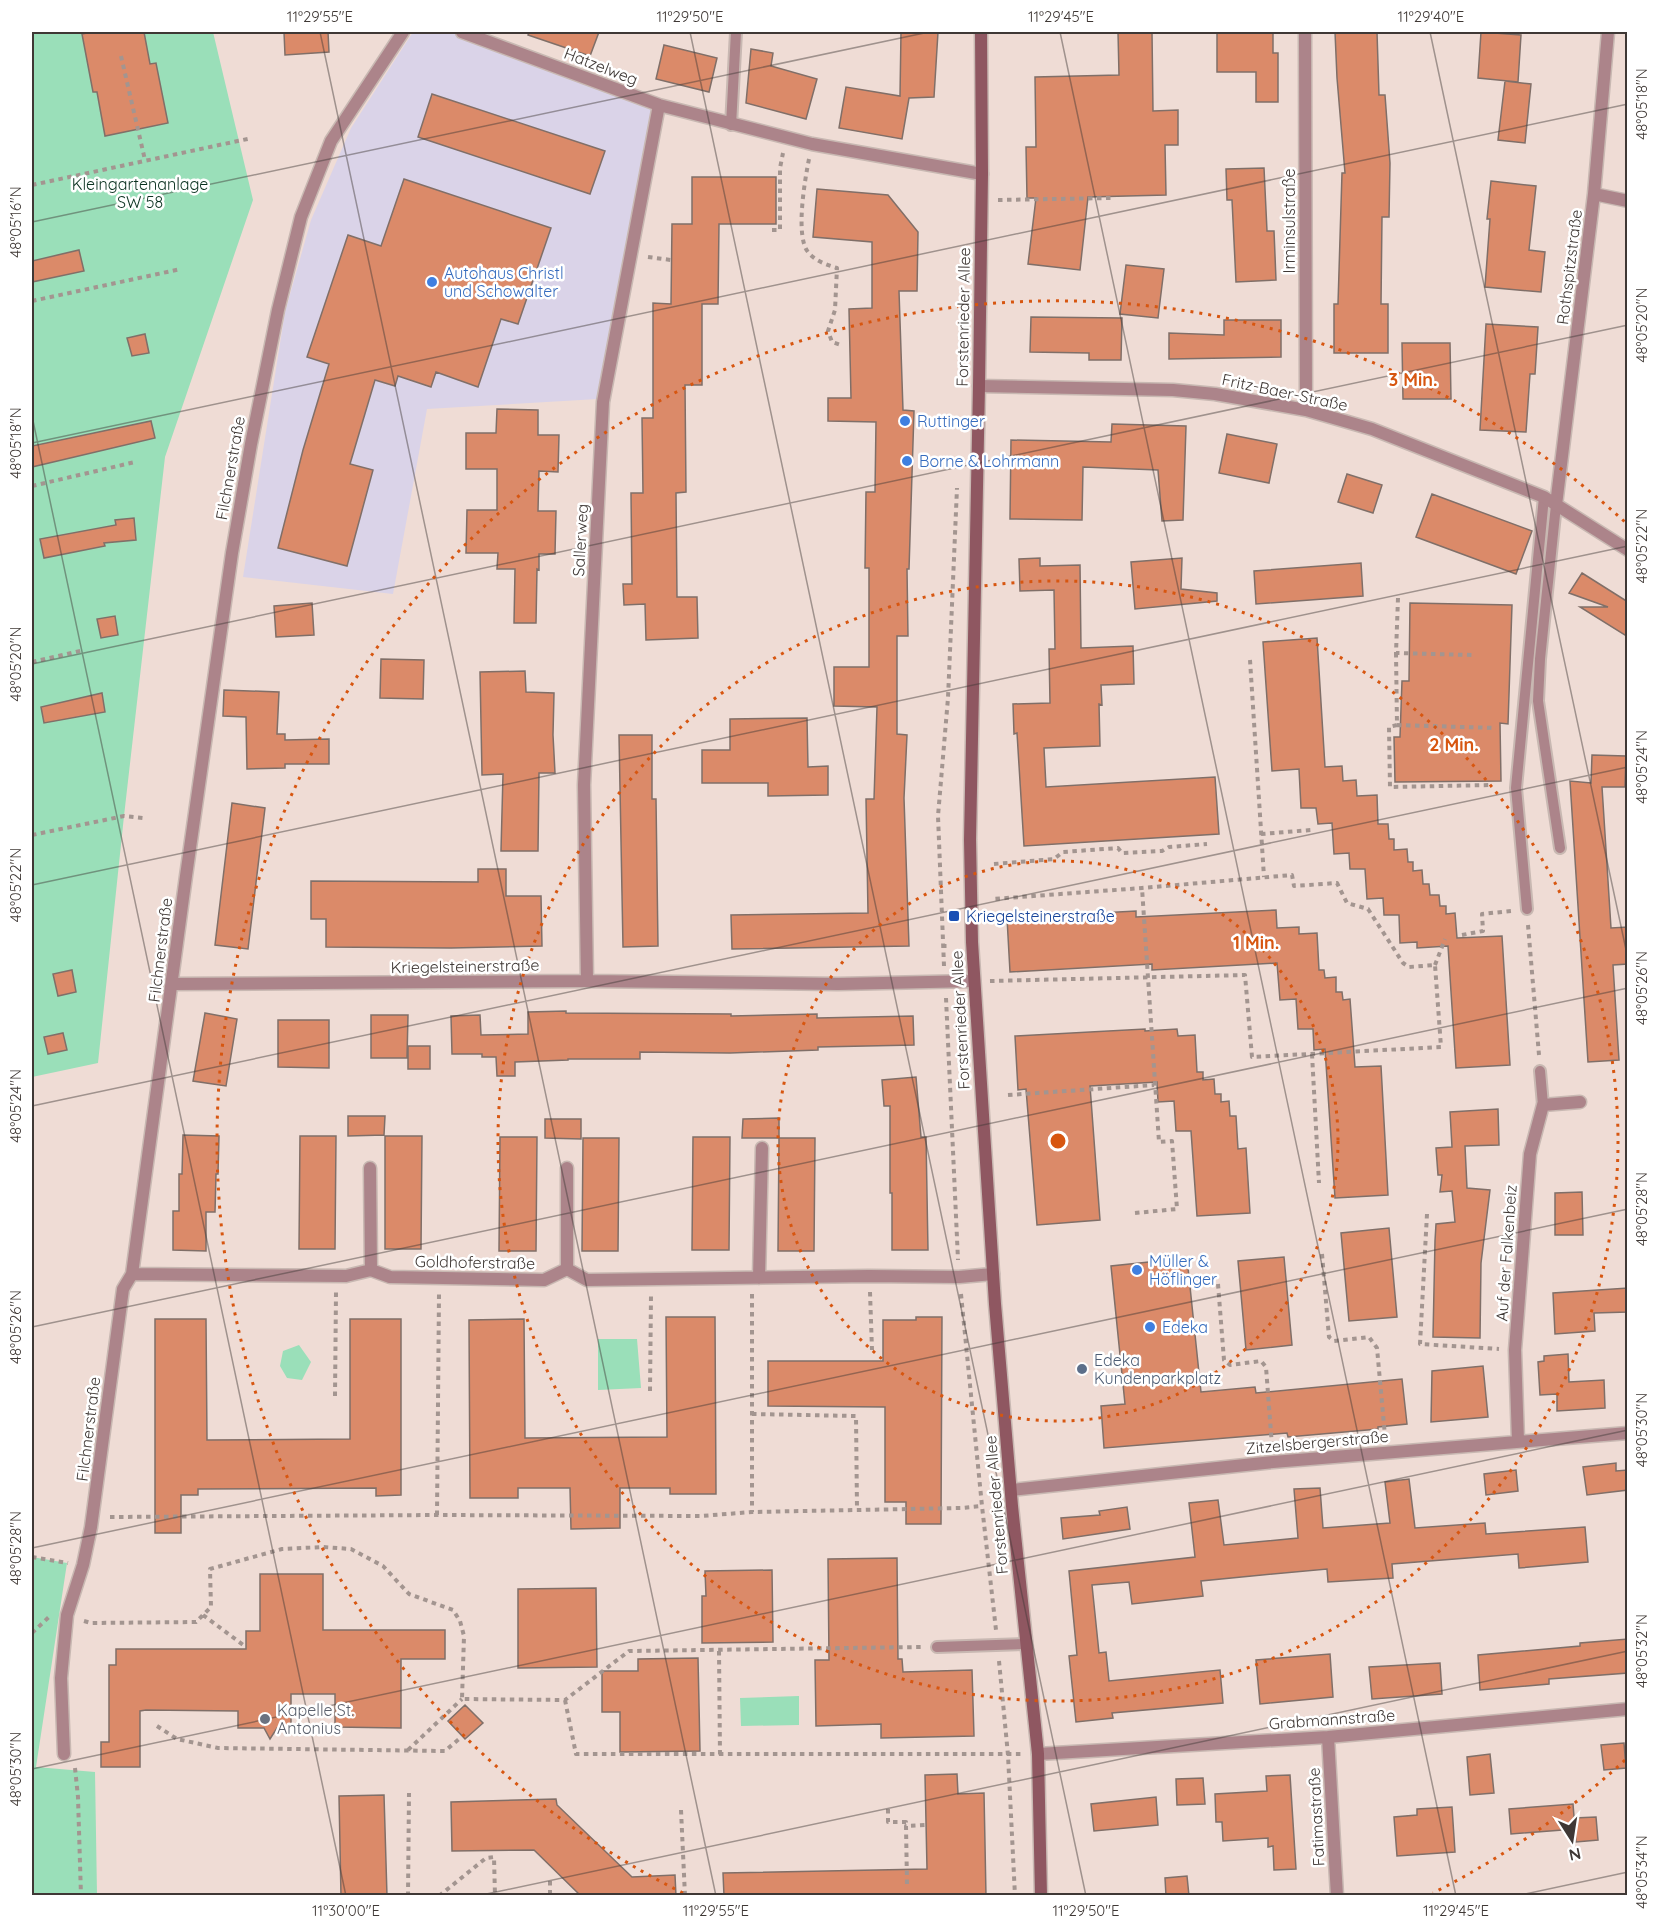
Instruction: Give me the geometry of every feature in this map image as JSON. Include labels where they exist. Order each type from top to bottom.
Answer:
[{"type":"street","name":"Filchnerstraße","points":[[64,1754],[61,1678],[67,1615],[83,1565],[93,1516],[123,1289],[132,1274],[187,865],[232,553],[251,444],[278,310],[301,217],[331,141],[403,32]]},
{"type":"street","name":"Hatzelweg","points":[[462,32],[659,105],[731,125],[812,144],[982,174]]},
{"type":"street","name":"Forstenrieder Allee","points":[[981,32],[982,174],[970,840],[974,981],[993,1274],[1011,1490],[1038,1754],[1041,1896]]},
{"type":"street","name":"Irminsulstraße","points":[[1305,32],[1306,410]]},
{"type":"street","name":"Rothspitzstraße","points":[[1557,505],[1594,194],[1608,32]]},
{"type":"street","name":"Sallerweg","points":[[587,981],[584,785],[603,402],[659,105]]},
{"type":"street","points":[[1594,194],[1628,201]]},
{"type":"street","name":"Fritz-Baer-Straße","points":[[979,386],[1194,391],[1306,410],[1372,429],[1544,497],[1628,550]]},
{"type":"street","name":"Kriegelsteinerstraße","points":[[172,984],[587,981],[793,984],[974,981]]},
{"type":"street","points":[[1543,1105],[1580,1102]]},
{"type":"street","name":"Auf der Falkenbeiz","points":[[1518,1441],[1515,1350],[1530,1154],[1543,1105]]},
{"type":"street","points":[[755,1278],[762,1148]]},
{"type":"street","points":[[369,1168],[370,1270]]},
{"type":"street","points":[[567,1168],[567,1269],[587,1280],[958,1277],[993,1274]]},
{"type":"street","name":"Goldhoferstraße","points":[[132,1274],[346,1276],[370,1270],[390,1277],[544,1280],[567,1269]]},
{"type":"street","name":"Zitzelsbergerstraße","points":[[1011,1490],[1387,1451],[1628,1433]]},
{"type":"street","name":"Grabmannstraße","points":[[1038,1754],[1328,1737],[1628,1709]]},
{"type":"street","name":"Fatimastraße","points":[[1328,1737],[1337,1896]]},
{"type":"lane","points":[[731,125],[736,32]]},
{"type":"lane","points":[[1527,909],[1516,788],[1544,497]]},
{"type":"lane","points":[[1557,505],[1540,659],[1538,701],[1560,848]]},
{"type":"lane","points":[[1540,1071],[1543,1105]]},
{"type":"lane","points":[[937,1647],[1026,1644]]},
{"type":"path","points":[[122,57],[145,160]]},
{"type":"path","points":[[772,230],[780,230],[780,168],[785,137]]},
{"type":"path","points":[[32,185],[252,138]]},
{"type":"path","points":[[812,144],[805,179],[801,231],[807,252],[823,263],[837,268],[835,310],[828,331],[832,342],[841,345]]},
{"type":"path","points":[[981,200],[1111,198]]},
{"type":"path","points":[[630,255],[671,260]]},
{"type":"path","points":[[32,301],[181,269]]},
{"type":"path","points":[[32,486],[135,462]]},
{"type":"path","points":[[957,485],[948,698],[938,816],[942,946],[958,1277],[998,1645],[1008,1755],[1015,1896]]},
{"type":"path","points":[[1397,725],[1398,598]]},
{"type":"path","points":[[32,662],[84,650]]},
{"type":"path","points":[[1396,653],[1472,655]]},
{"type":"path","points":[[1250,660],[1264,877]]},
{"type":"path","points":[[1492,785],[1390,787],[1389,728],[1397,725],[1496,728]]},
{"type":"path","points":[[32,835],[124,816],[143,818]]},
{"type":"path","points":[[1261,834],[1311,830]]},
{"type":"path","points":[[994,864],[1054,859],[1063,852],[1118,848],[1122,853],[1162,851],[1168,847],[1208,844]]},
{"type":"path","points":[[993,899],[1292,874],[1294,886],[1337,883],[1347,903],[1368,909],[1403,963],[1409,967],[1435,965]]},
{"type":"path","points":[[1135,1213],[1177,1209],[1172,1142],[1159,1142],[1142,888]]},
{"type":"path","points":[[1462,935],[1483,931],[1482,914],[1527,909],[1540,1071]]},
{"type":"path","points":[[974,981],[1245,975],[1252,1057],[1441,1047],[1435,965],[1445,939]]},
{"type":"path","points":[[942,946],[949,946]]},
{"type":"path","points":[[1312,1054],[1319,1183]]},
{"type":"path","points":[[1008,1095],[1154,1085]]},
{"type":"path","points":[[1427,1214],[1420,1344],[1515,1350]]},
{"type":"path","points":[[1322,1254],[1329,1337],[1334,1341],[1369,1337],[1377,1348],[1387,1451]]},
{"type":"path","points":[[335,1396],[337,1276]]},
{"type":"path","points":[[869,1276],[872,1350]]},
{"type":"path","points":[[437,1515],[439,1278]]},
{"type":"path","points":[[752,1512],[755,1278]]},
{"type":"path","points":[[651,1279],[651,1391]]},
{"type":"path","points":[[1218,1284],[1224,1360],[1230,1365],[1261,1361],[1266,1367],[1273,1462]]},
{"type":"path","points":[[752,1414],[856,1416],[857,1509]]},
{"type":"path","points":[[93,1516],[701,1516],[857,1509],[961,1509],[982,1506]]},
{"type":"path","points":[[67,1615],[90,1623],[196,1622],[211,1607],[210,1569],[282,1550],[323,1547],[351,1549],[383,1566],[409,1594],[453,1610],[460,1621],[464,1636],[462,1699]]},
{"type":"path","points":[[32,1557],[83,1565]]},
{"type":"path","points":[[203,1615],[246,1647]]},
{"type":"path","points":[[407,1751],[462,1699],[565,1700],[629,1652],[937,1647]]},
{"type":"path","points":[[719,1651],[720,1755]]},
{"type":"path","points":[[565,1700],[576,1754],[1038,1754]]},
{"type":"path","points":[[157,1725],[177,1739],[218,1748],[445,1751],[459,1739]]},
{"type":"path","points":[[64,1754],[75,1768],[81,1896]]},
{"type":"path","points":[[408,1896],[410,1793]]},
{"type":"path","points":[[888,1809],[888,1822],[906,1822],[907,1884]]},
{"type":"path","points":[[681,1810],[686,1896]]},
{"type":"path","points":[[906,1826],[926,1825]]},
{"type":"path","points":[[439,1896],[486,1858],[494,1857],[495,1896]]},
{"type":"path","points":[[550,1881],[550,1896]]},
{"type":"shaded area","points":[[413,32],[450,32],[654,107],[598,399],[427,409],[393,594],[243,577],[285,312],[311,220],[351,128]]},
{"type":"green space","name":"Kleingartenanlage SW 58","points":[[32,32],[213,32],[253,200],[165,457],[98,1063],[32,1077]]},
{"type":"green space","points":[[598,1339],[637,1339],[641,1388],[598,1390]]},
{"type":"green space","points":[[299,1345],[311,1362],[302,1380],[287,1378],[280,1366],[283,1351]]},
{"type":"green space","points":[[32,1557],[67,1563],[36,1767],[95,1772],[97,1895],[32,1895]]},
{"type":"green space","points":[[799,1696],[799,1725],[741,1726],[740,1698]]},
{"type":"building","points":[[144,32],[150,64],[156,63],[168,123],[105,136],[97,92],[93,92],[82,34]]},
{"type":"building","points":[[284,32],[328,32],[329,52],[285,55]]},
{"type":"building","points":[[529,32],[599,32],[590,56],[528,35]]},
{"type":"building","points":[[901,32],[938,32],[934,97],[909,98],[902,139],[839,128],[846,87],[900,96]]},
{"type":"building","points":[[1118,32],[1152,32],[1153,111],[1178,110],[1178,145],[1165,145],[1166,195],[1088,197],[1080,270],[1028,264],[1036,198],[1027,198],[1026,147],[1036,147],[1035,77],[1119,75]]},
{"type":"building","points":[[1217,32],[1273,32],[1273,53],[1278,53],[1278,102],[1256,102],[1256,72],[1217,72]]},
{"type":"building","points":[[1335,32],[1377,32],[1379,95],[1385,95],[1390,163],[1389,217],[1382,217],[1381,304],[1388,304],[1388,353],[1334,353],[1334,304],[1338,304],[1342,173],[1345,173]]},
{"type":"building","points":[[1481,32],[1521,35],[1518,82],[1478,78]]},
{"type":"building","points":[[664,45],[717,58],[709,92],[656,79]]},
{"type":"building","points":[[751,49],[773,53],[771,66],[817,79],[806,119],[746,103]]},
{"type":"building","points":[[1505,81],[1531,84],[1525,143],[1498,140]]},
{"type":"building","points":[[432,94],[605,151],[590,194],[418,137]]},
{"type":"building","points":[[1264,168],[1267,231],[1274,231],[1276,280],[1236,282],[1232,200],[1227,200],[1226,169]]},
{"type":"building","points":[[692,177],[776,177],[776,224],[719,224],[718,304],[702,304],[702,385],[685,385],[686,492],[676,493],[677,597],[697,597],[698,638],[646,640],[645,604],[624,605],[623,584],[632,584],[631,493],[643,493],[642,418],[653,418],[653,303],[671,304],[672,224],[692,224]]},
{"type":"building","name":"Autohaus Christl und Schowalter","points":[[404,179],[551,228],[518,324],[501,319],[478,387],[436,372],[431,387],[398,376],[395,386],[375,380],[350,464],[373,470],[347,566],[278,548],[303,450],[329,364],[307,357],[348,235],[381,246]]},
{"type":"building","points":[[1491,181],[1536,186],[1529,250],[1545,252],[1541,292],[1485,287],[1490,219],[1487,219]]},
{"type":"building","points":[[817,189],[888,195],[918,232],[917,291],[899,291],[903,410],[914,411],[909,569],[907,569],[908,636],[897,636],[897,734],[907,735],[904,798],[909,946],[732,949],[731,915],[868,913],[866,799],[874,799],[877,707],[834,706],[834,667],[869,667],[869,568],[865,568],[866,492],[875,492],[876,422],[828,421],[828,398],[851,398],[849,309],[872,308],[872,242],[813,237]]},
{"type":"building","points":[[79,250],[84,271],[32,282],[32,261]]},
{"type":"building","points":[[1126,265],[1164,269],[1158,318],[1120,314]]},
{"type":"building","points":[[1031,317],[1122,318],[1121,360],[1089,360],[1089,353],[1030,352]]},
{"type":"building","points":[[1224,320],[1281,320],[1281,357],[1169,359],[1169,333],[1224,335]]},
{"type":"building","points":[[1486,324],[1538,327],[1535,374],[1530,374],[1526,432],[1480,430]]},
{"type":"building","points":[[145,334],[149,353],[132,356],[127,338]]},
{"type":"building","points":[[1402,343],[1450,343],[1451,399],[1403,399]]},
{"type":"building","points":[[497,409],[538,410],[538,435],[559,435],[558,472],[539,471],[538,511],[556,511],[555,554],[539,554],[536,623],[514,623],[515,569],[497,569],[498,553],[466,553],[467,510],[497,510],[497,469],[466,469],[466,433],[496,433]]},
{"type":"building","points":[[151,421],[155,438],[32,467],[32,446]]},
{"type":"building","points":[[1112,424],[1186,426],[1183,520],[1162,521],[1158,470],[1083,467],[1082,520],[1010,519],[1011,440],[1111,442]]},
{"type":"building","points":[[1227,434],[1277,444],[1269,483],[1219,473]]},
{"type":"building","points":[[1347,474],[1382,485],[1373,513],[1338,502]]},
{"type":"building","points":[[1432,494],[1532,531],[1516,574],[1416,537]]},
{"type":"building","points":[[134,518],[136,540],[104,543],[105,546],[44,558],[40,539],[116,525],[115,520]]},
{"type":"building","points":[[1040,558],[1040,566],[1080,565],[1081,648],[1133,646],[1134,684],[1101,685],[1100,746],[1044,748],[1046,787],[1215,777],[1219,834],[1024,846],[1013,704],[1050,703],[1049,649],[1055,649],[1054,590],[1020,591],[1019,559]]},
{"type":"building","points":[[1182,558],[1181,589],[1217,593],[1217,601],[1135,609],[1131,562]]},
{"type":"building","points":[[1361,563],[1363,596],[1256,604],[1254,571]]},
{"type":"building","points":[[1582,573],[1628,602],[1628,637],[1580,607],[1608,607],[1569,593]]},
{"type":"building","points":[[312,603],[314,635],[276,637],[274,606]]},
{"type":"building","points":[[1410,603],[1512,605],[1508,724],[1500,723],[1501,781],[1395,782],[1394,737],[1400,737],[1402,681],[1409,681]]},
{"type":"building","points":[[115,616],[118,635],[101,638],[97,619]]},
{"type":"building","points":[[1317,638],[1325,767],[1342,766],[1343,781],[1356,780],[1357,796],[1377,795],[1378,824],[1388,824],[1389,839],[1394,839],[1394,850],[1407,849],[1408,862],[1413,862],[1413,871],[1422,870],[1423,884],[1429,884],[1430,895],[1439,895],[1440,906],[1446,906],[1446,914],[1455,913],[1457,938],[1502,936],[1510,1065],[1456,1068],[1448,946],[1417,948],[1417,942],[1400,943],[1399,915],[1384,915],[1383,898],[1367,899],[1365,869],[1350,869],[1349,853],[1334,854],[1332,823],[1318,824],[1316,808],[1301,808],[1299,769],[1272,771],[1263,642]]},
{"type":"building","points":[[381,659],[424,660],[423,699],[380,698]]},
{"type":"building","points":[[525,671],[526,692],[554,693],[555,773],[539,773],[538,851],[501,851],[503,774],[482,775],[480,672]]},
{"type":"building","points":[[224,690],[279,692],[277,734],[285,734],[285,740],[329,739],[329,764],[285,764],[285,768],[247,769],[246,717],[223,716]]},
{"type":"building","points":[[102,693],[105,712],[44,723],[41,707]]},
{"type":"building","points":[[807,718],[808,767],[828,766],[828,795],[768,796],[768,783],[702,783],[702,750],[730,750],[730,719]]},
{"type":"building","points":[[619,735],[652,735],[652,799],[656,799],[658,946],[623,947]]},
{"type":"building","points":[[1592,755],[1626,756],[1625,787],[1602,787],[1611,928],[1628,927],[1628,964],[1613,965],[1619,1060],[1588,1062],[1570,781],[1591,783]]},
{"type":"building","points":[[232,803],[265,808],[248,949],[215,945]]},
{"type":"building","points":[[478,869],[506,869],[506,896],[541,896],[542,946],[326,947],[326,919],[311,919],[311,881],[478,882]]},
{"type":"building","points":[[1276,910],[1277,928],[1299,927],[1299,934],[1317,933],[1319,970],[1324,970],[1325,978],[1336,977],[1336,992],[1342,992],[1343,1000],[1350,999],[1355,1067],[1381,1066],[1388,1195],[1335,1198],[1325,1049],[1314,1050],[1313,1029],[1298,1029],[1296,999],[1280,1000],[1277,963],[1152,970],[1152,964],[1010,972],[1007,918],[1136,911],[1136,917]]},
{"type":"building","points":[[72,970],[76,992],[58,996],[53,974]]},
{"type":"building","points":[[566,1011],[566,1013],[731,1014],[731,1016],[817,1014],[817,1018],[913,1016],[914,1045],[818,1047],[818,1050],[730,1053],[640,1052],[640,1059],[515,1062],[515,1076],[497,1076],[496,1057],[482,1057],[482,1054],[452,1054],[451,1016],[480,1015],[481,1035],[528,1034],[528,1012]]},
{"type":"building","points":[[205,1013],[237,1019],[226,1086],[193,1081]]},
{"type":"building","points":[[371,1015],[408,1015],[407,1058],[371,1058]]},
{"type":"building","points":[[278,1020],[329,1020],[329,1068],[278,1067]]},
{"type":"building","points":[[1145,1029],[1145,1031],[1177,1029],[1178,1036],[1195,1035],[1197,1072],[1203,1072],[1203,1080],[1214,1079],[1215,1094],[1221,1094],[1221,1102],[1229,1101],[1230,1116],[1236,1116],[1238,1149],[1246,1148],[1250,1213],[1197,1216],[1191,1131],[1176,1131],[1174,1101],[1158,1102],[1157,1082],[1090,1086],[1100,1220],[1037,1225],[1026,1089],[1018,1090],[1015,1036]]},
{"type":"building","points":[[63,1033],[67,1050],[48,1054],[44,1037]]},
{"type":"building","points":[[408,1046],[430,1046],[430,1069],[408,1069]]},
{"type":"building","points":[[916,1077],[921,1137],[926,1137],[928,1250],[892,1250],[890,1106],[884,1106],[882,1080]]},
{"type":"building","points":[[1498,1109],[1499,1145],[1465,1146],[1467,1188],[1490,1190],[1481,1263],[1480,1338],[1433,1337],[1436,1224],[1455,1222],[1452,1191],[1440,1192],[1442,1175],[1438,1175],[1436,1148],[1452,1147],[1450,1112]]},
{"type":"building","points":[[348,1116],[385,1116],[384,1135],[348,1136]]},
{"type":"building","points":[[779,1118],[779,1138],[742,1138],[743,1119]]},
{"type":"building","points":[[545,1119],[581,1119],[581,1139],[545,1138]]},
{"type":"building","points":[[183,1135],[219,1136],[215,1212],[206,1212],[206,1251],[173,1250],[173,1211],[179,1211],[179,1174],[182,1174]]},
{"type":"building","points":[[300,1136],[336,1136],[335,1249],[299,1249]]},
{"type":"building","points":[[385,1136],[422,1136],[421,1249],[385,1249]]},
{"type":"building","points":[[500,1137],[537,1137],[536,1251],[499,1251]]},
{"type":"building","points":[[693,1137],[730,1137],[729,1250],[692,1250]]},
{"type":"building","points":[[583,1138],[619,1138],[618,1251],[582,1251]]},
{"type":"building","points":[[779,1138],[815,1138],[814,1251],[778,1251]]},
{"type":"building","points":[[1582,1192],[1583,1235],[1555,1235],[1555,1193]]},
{"type":"building","points":[[1389,1228],[1397,1317],[1349,1321],[1341,1233]]},
{"type":"building","points":[[1284,1257],[1292,1345],[1246,1350],[1238,1261]]},
{"type":"building","points":[[1187,1258],[1201,1392],[1255,1387],[1256,1393],[1402,1379],[1407,1424],[1378,1427],[1378,1429],[1288,1437],[1287,1433],[1104,1448],[1101,1406],[1125,1404],[1111,1266]]},
{"type":"building","points":[[1628,1288],[1628,1312],[1594,1313],[1595,1331],[1555,1334],[1553,1293]]},
{"type":"building","points":[[666,1317],[715,1317],[716,1494],[670,1494],[670,1488],[620,1488],[620,1528],[571,1529],[570,1488],[518,1488],[518,1498],[470,1498],[469,1320],[524,1319],[525,1438],[667,1437]]},
{"type":"building","points":[[916,1317],[942,1317],[941,1524],[906,1524],[906,1502],[885,1502],[885,1407],[768,1406],[768,1361],[883,1361],[883,1320],[916,1320]]},
{"type":"building","points":[[155,1319],[206,1319],[207,1440],[350,1439],[350,1319],[401,1319],[401,1495],[376,1496],[376,1488],[198,1489],[198,1495],[181,1495],[181,1533],[155,1533]]},
{"type":"building","points":[[1568,1354],[1569,1382],[1604,1380],[1605,1408],[1557,1411],[1557,1394],[1540,1395],[1538,1362],[1544,1361],[1544,1356]]},
{"type":"building","points":[[1483,1366],[1488,1417],[1431,1422],[1432,1371]]},
{"type":"building","points":[[1616,1463],[1616,1471],[1628,1470],[1628,1490],[1587,1495],[1583,1467]]},
{"type":"building","points":[[1516,1470],[1518,1491],[1486,1495],[1484,1474]]},
{"type":"building","points":[[1409,1479],[1415,1528],[1485,1523],[1486,1534],[1585,1527],[1588,1562],[1519,1568],[1518,1554],[1392,1564],[1393,1578],[1328,1582],[1327,1569],[1201,1581],[1203,1596],[1132,1604],[1129,1582],[1092,1585],[1099,1653],[1106,1652],[1109,1681],[1220,1670],[1223,1703],[1112,1713],[1113,1718],[1076,1722],[1069,1656],[1077,1655],[1069,1571],[1195,1557],[1189,1503],[1218,1500],[1224,1545],[1298,1538],[1294,1489],[1320,1488],[1323,1528],[1390,1523],[1385,1482]]},
{"type":"building","points":[[1127,1507],[1130,1529],[1063,1539],[1061,1518],[1100,1515],[1099,1511]]},
{"type":"building","points":[[897,1558],[898,1659],[902,1659],[903,1672],[972,1670],[974,1736],[881,1738],[881,1724],[816,1726],[815,1660],[829,1660],[828,1559]]},
{"type":"building","points":[[772,1570],[773,1642],[702,1643],[702,1596],[706,1596],[705,1571]]},
{"type":"building","points":[[260,1574],[323,1574],[323,1630],[445,1630],[445,1659],[401,1659],[401,1728],[335,1727],[335,1694],[291,1694],[291,1728],[277,1728],[270,1739],[264,1728],[238,1728],[238,1711],[146,1710],[140,1711],[140,1767],[101,1767],[101,1742],[109,1742],[109,1665],[116,1665],[116,1649],[246,1649],[246,1631],[260,1631]]},
{"type":"building","points":[[596,1588],[597,1667],[518,1668],[518,1589]]},
{"type":"building","points":[[1628,1639],[1628,1673],[1549,1679],[1549,1684],[1480,1690],[1478,1655],[1580,1646],[1580,1643]]},
{"type":"building","points":[[1330,1654],[1333,1697],[1260,1704],[1256,1660]]},
{"type":"building","points":[[698,1658],[700,1751],[620,1752],[620,1712],[602,1712],[602,1671],[638,1671],[638,1659]]},
{"type":"building","points":[[1440,1663],[1442,1694],[1372,1699],[1369,1667]]},
{"type":"building","points":[[465,1705],[483,1723],[465,1739],[448,1721]]},
{"type":"building","points":[[1624,1743],[1626,1768],[1604,1770],[1601,1745]]},
{"type":"building","points":[[1490,1754],[1494,1793],[1470,1795],[1467,1757]]},
{"type":"building","points":[[957,1774],[958,1794],[984,1793],[986,1896],[724,1896],[723,1873],[927,1869],[925,1775]]},
{"type":"building","points":[[1290,1775],[1296,1869],[1274,1870],[1273,1846],[1268,1847],[1268,1838],[1223,1841],[1222,1822],[1216,1822],[1215,1794],[1267,1791],[1266,1776]]},
{"type":"building","points":[[1203,1778],[1205,1804],[1177,1805],[1176,1779]]},
{"type":"building","points":[[384,1795],[387,1896],[341,1896],[339,1796]]},
{"type":"building","points":[[1156,1797],[1158,1825],[1094,1831],[1091,1804]]},
{"type":"building","points":[[556,1799],[557,1805],[632,1877],[675,1875],[676,1896],[581,1896],[534,1850],[452,1851],[451,1802]]},
{"type":"building","points":[[1573,1804],[1575,1829],[1511,1834],[1509,1809]]},
{"type":"building","points":[[1452,1807],[1455,1852],[1397,1856],[1394,1817],[1417,1815],[1417,1809]]},
{"type":"building","points":[[1596,1817],[1598,1840],[1576,1842],[1574,1818]]},
{"type":"building","points":[[1187,1876],[1189,1896],[1166,1896],[1165,1878]]},
{"type":"place","name":"Autohaus Christl und Schowalter","points":[[432,282]]},
{"type":"place","name":"Ruttinger","points":[[905,421]]},
{"type":"place","name":"Borne & Lohrmann","points":[[907,461]]},
{"type":"place","name":"Kriegelsteinerstraße","points":[[954,916]]},
{"type":"place","name":"Müller & Höflinger","points":[[1137,1270]]},
{"type":"place","name":"Edeka","points":[[1150,1327]]},
{"type":"place","name":"Edeka Kundenparkplatz","points":[[1082,1369]]},
{"type":"place","name":"Kapelle St. Antonius","points":[[265,1719]]}]
